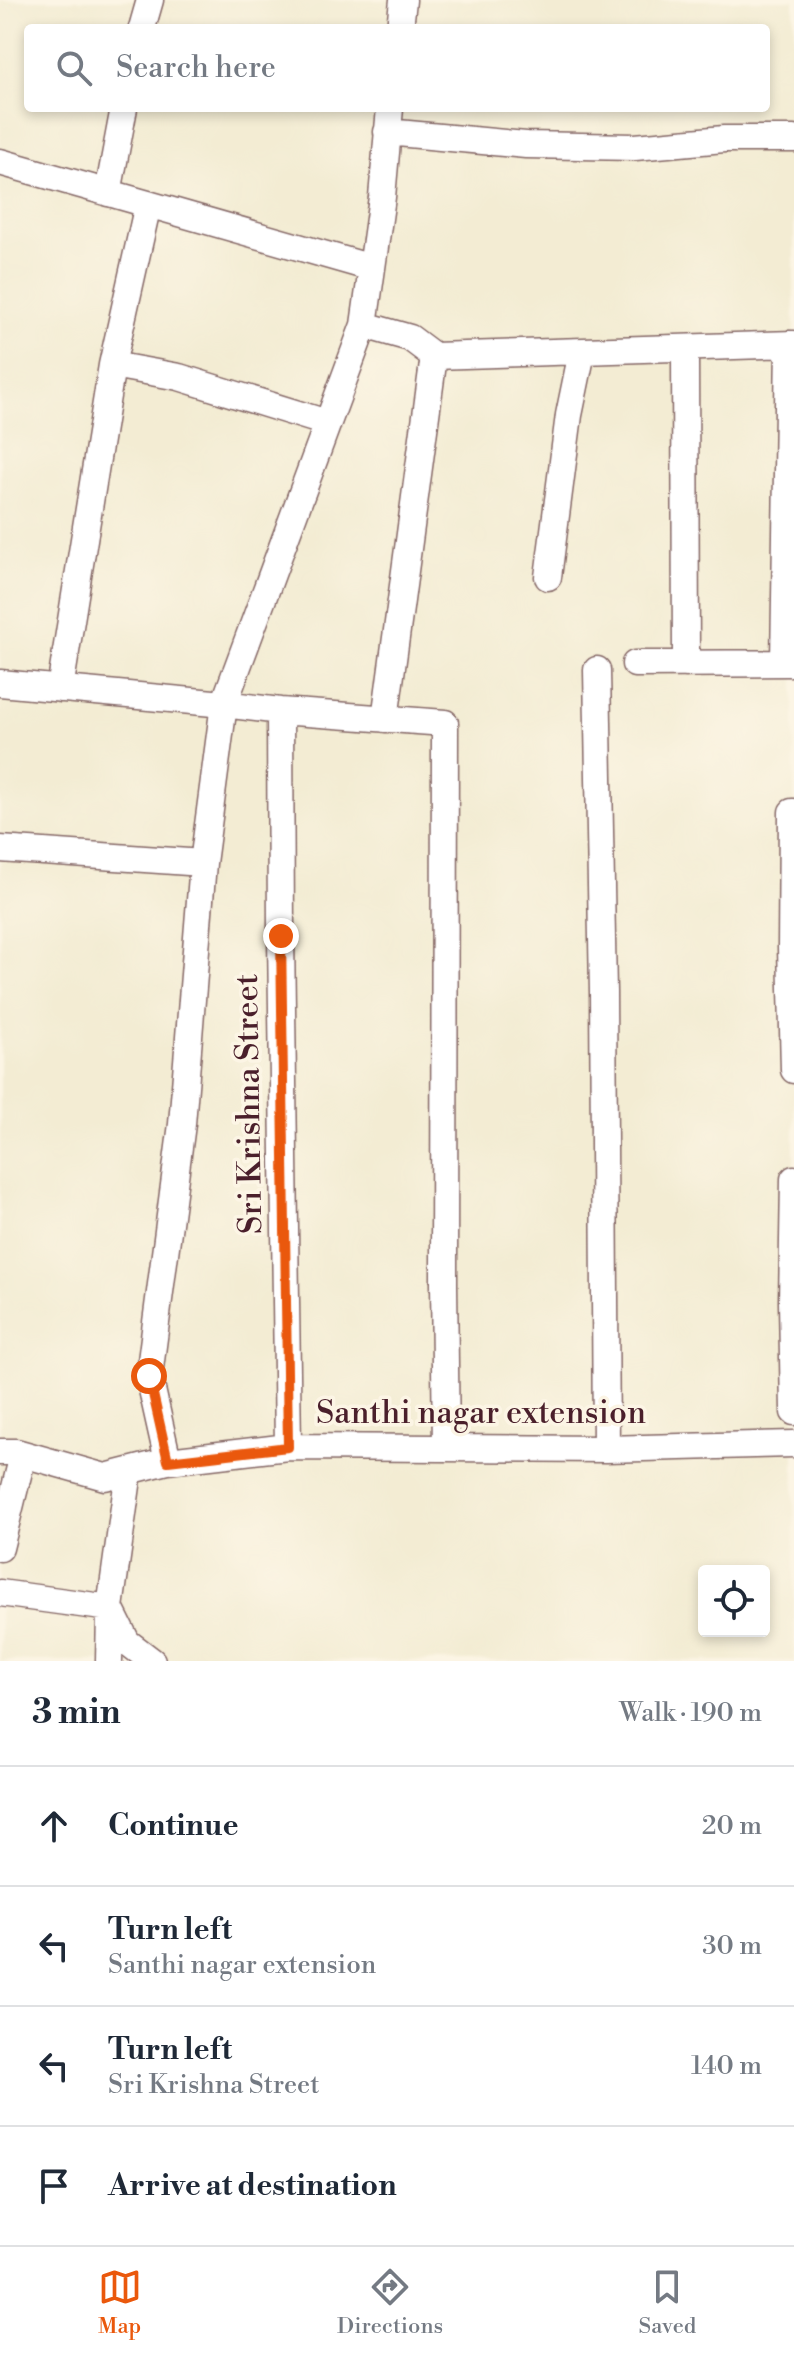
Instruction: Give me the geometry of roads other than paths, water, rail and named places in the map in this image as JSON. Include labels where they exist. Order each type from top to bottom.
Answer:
[{"type":"street","points":[[143,24],[150,0]]},
{"type":"street","points":[[400,24],[403,0]]},
{"type":"street","points":[[108,193],[123,112]]},
{"type":"street","points":[[168,1461],[149,1376],[182,1124],[203,863],[224,704],[364,325],[382,197],[388,120],[526,145],[635,147],[724,139],[794,139]]},
{"type":"street","points":[[0,162],[372,268]]},
{"type":"street","points":[[60,689],[112,365],[148,204]]},
{"type":"street","points":[[364,325],[410,338],[434,356],[792,344],[789,663],[635,664]]},
{"type":"street","points":[[685,349],[686,664]]},
{"type":"street","points":[[548,577],[569,415],[582,352]]},
{"type":"street","points":[[385,719],[434,356]]},
{"type":"street","points":[[112,365],[179,377],[327,423]]},
{"type":"street","points":[[597,670],[604,1008],[606,1449]]},
{"type":"street","points":[[0,683],[280,711],[445,723],[446,1447]]},
{"type":"street","name":"Sri Krishna Street","points":[[280,711],[288,1447]]},
{"type":"street","points":[[794,812],[791,947],[794,1070]]},
{"type":"street","points":[[0,849],[203,863]]},
{"type":"street","points":[[794,1179],[794,1412]]},
{"type":"street","name":"Santhi nagar extension","points":[[12,1453],[105,1477],[168,1461],[288,1447],[606,1449],[794,1444]]},
{"type":"street","points":[[0,1548],[12,1453]]},
{"type":"street","points":[[109,1661],[110,1608],[129,1471]]},
{"type":"street","points":[[0,1593],[110,1608]]},
{"type":"street","points":[[110,1608],[127,1642],[152,1661]]}]
